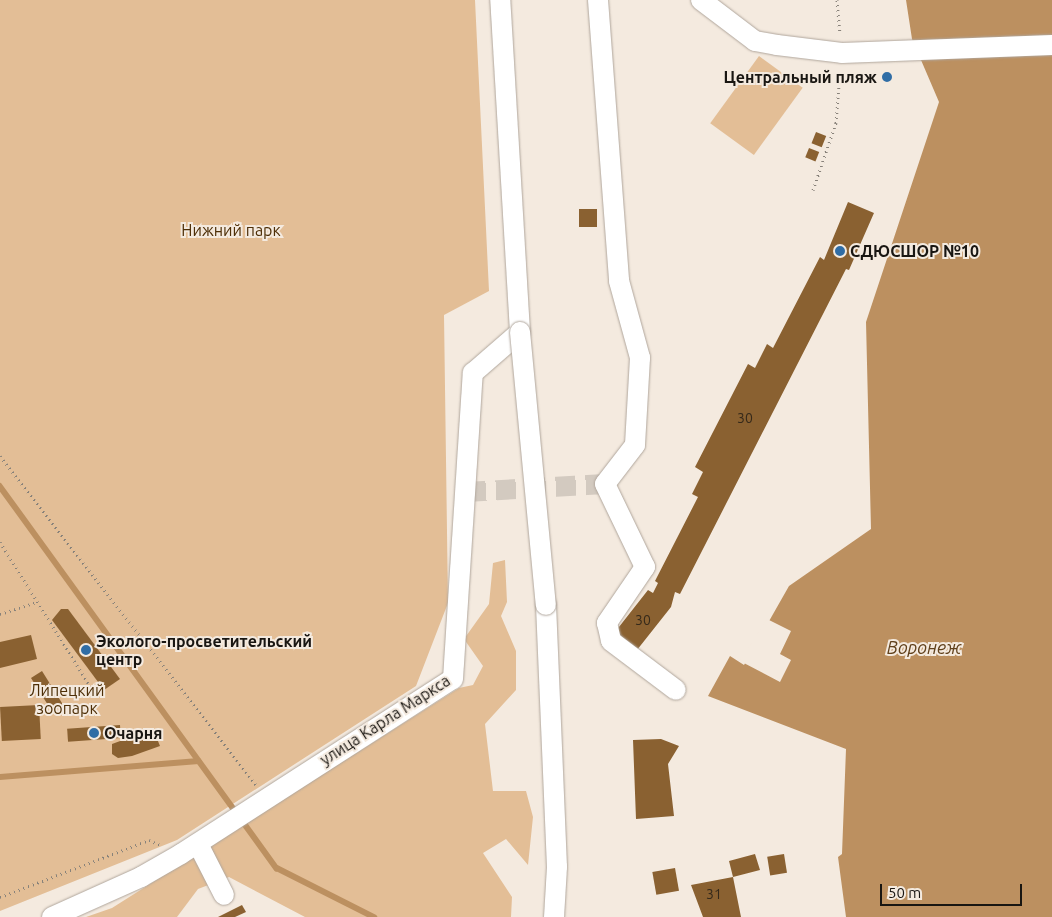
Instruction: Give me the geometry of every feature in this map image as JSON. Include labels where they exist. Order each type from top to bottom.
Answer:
[{"type":"street","points":[[500,0],[520,332],[546,606],[557,867],[564,917]]},
{"type":"street","points":[[598,0],[619,281],[640,358],[635,445],[605,484],[645,567],[607,623],[611,641],[676,690]]},
{"type":"street","points":[[701,0],[755,41],[842,53],[914,52],[1052,45]]},
{"type":"street","name":"улица Карла Маркса","points":[[52,917],[141,877],[189,849],[453,679],[473,373],[520,332]]},
{"type":"street","points":[[189,849],[224,894]]},
{"type":"street","points":[[554,917],[557,867]]},
{"type":"path","points":[[813,190],[836,123],[842,53],[837,0]]},
{"type":"path","points":[[0,456],[264,799]]},
{"type":"path","points":[[0,542],[36,602],[92,688]]},
{"type":"path","points":[[0,614],[36,602]]},
{"type":"path","points":[[0,896],[149,840],[189,849]]},
{"type":"green space","name":"Нижний парк","points":[[0,0],[475,0],[489,291],[444,315],[448,603],[416,686],[177,840],[0,911]]},
{"type":"green space","points":[[759,56],[803,88],[754,155],[710,123]]},
{"type":"green space","points":[[505,560],[507,602],[501,616],[516,651],[516,690],[485,724],[493,791],[526,791],[533,817],[528,865],[506,839],[483,853],[512,897],[511,917],[305,917],[229,877],[198,889],[177,917],[86,917],[112,908],[459,688],[473,685],[483,666],[464,639],[489,604],[493,563]]},
{"type":"water","name":"Воронеж","points":[[906,0],[1052,0],[1052,917],[846,917],[838,857],[842,854],[846,749],[708,696],[730,656],[744,665],[789,586],[871,529],[866,322],[939,102],[912,39]]},
{"type":"pier","points":[[767,619],[791,631],[780,654],[791,660],[780,682],[740,661]]},
{"type":"building","points":[[816,132],[826,136],[822,147],[812,143]]},
{"type":"building","points":[[809,148],[819,152],[815,161],[805,157]]},
{"type":"building","points":[[848,202],[874,213],[849,270],[846,269],[680,594],[675,592],[671,607],[637,650],[615,632],[648,590],[653,593],[658,583],[655,581],[698,497],[692,494],[703,472],[695,467],[748,364],[755,368],[767,344],[773,348],[820,257],[824,260]]},
{"type":"building","points":[[579,209],[597,209],[597,227],[579,227]]},
{"type":"building","name":"Эколого-просветительский центр","points":[[61,609],[68,609],[120,679],[104,690],[52,620]]},
{"type":"building","points":[[31,635],[37,659],[0,668],[0,642]]},
{"type":"building","points":[[42,671],[63,705],[52,712],[31,678]]},
{"type":"building","points":[[39,705],[41,739],[2,741],[0,707]]},
{"type":"building","name":"Очарня","points":[[120,725],[121,738],[68,742],[67,729]]},
{"type":"building","points":[[153,729],[160,746],[132,756],[118,758],[112,754],[112,744]]},
{"type":"building","points":[[661,739],[679,746],[668,764],[674,816],[636,819],[633,740]]},
{"type":"building","points":[[755,854],[760,870],[733,877],[729,861]]},
{"type":"building","points":[[784,854],[787,873],[770,875],[767,857]]},
{"type":"building","points":[[675,868],[679,891],[656,895],[652,872]]},
{"type":"building","points":[[733,877],[741,917],[703,917],[691,885]]},
{"type":"building","points":[[242,905],[246,912],[235,917],[218,917]]},
{"type":"waterway","points":[[0,486],[277,868],[374,917]]},
{"type":"waterway","points":[[0,777],[198,761]]},
{"type":"tunnel","points":[[466,492],[605,484]]},
{"type":"place","name":"Центральный пляж","points":[[887,77]]},
{"type":"place","name":"СДЮСШОР №10","points":[[840,251]]},
{"type":"place","name":"Эколого-просветительский центр","points":[[86,650]]},
{"type":"place","name":"Очарня","points":[[94,733]]},
{"type":"park label","name":"Липецкий зоопарк","points":[[67,699]]}]
